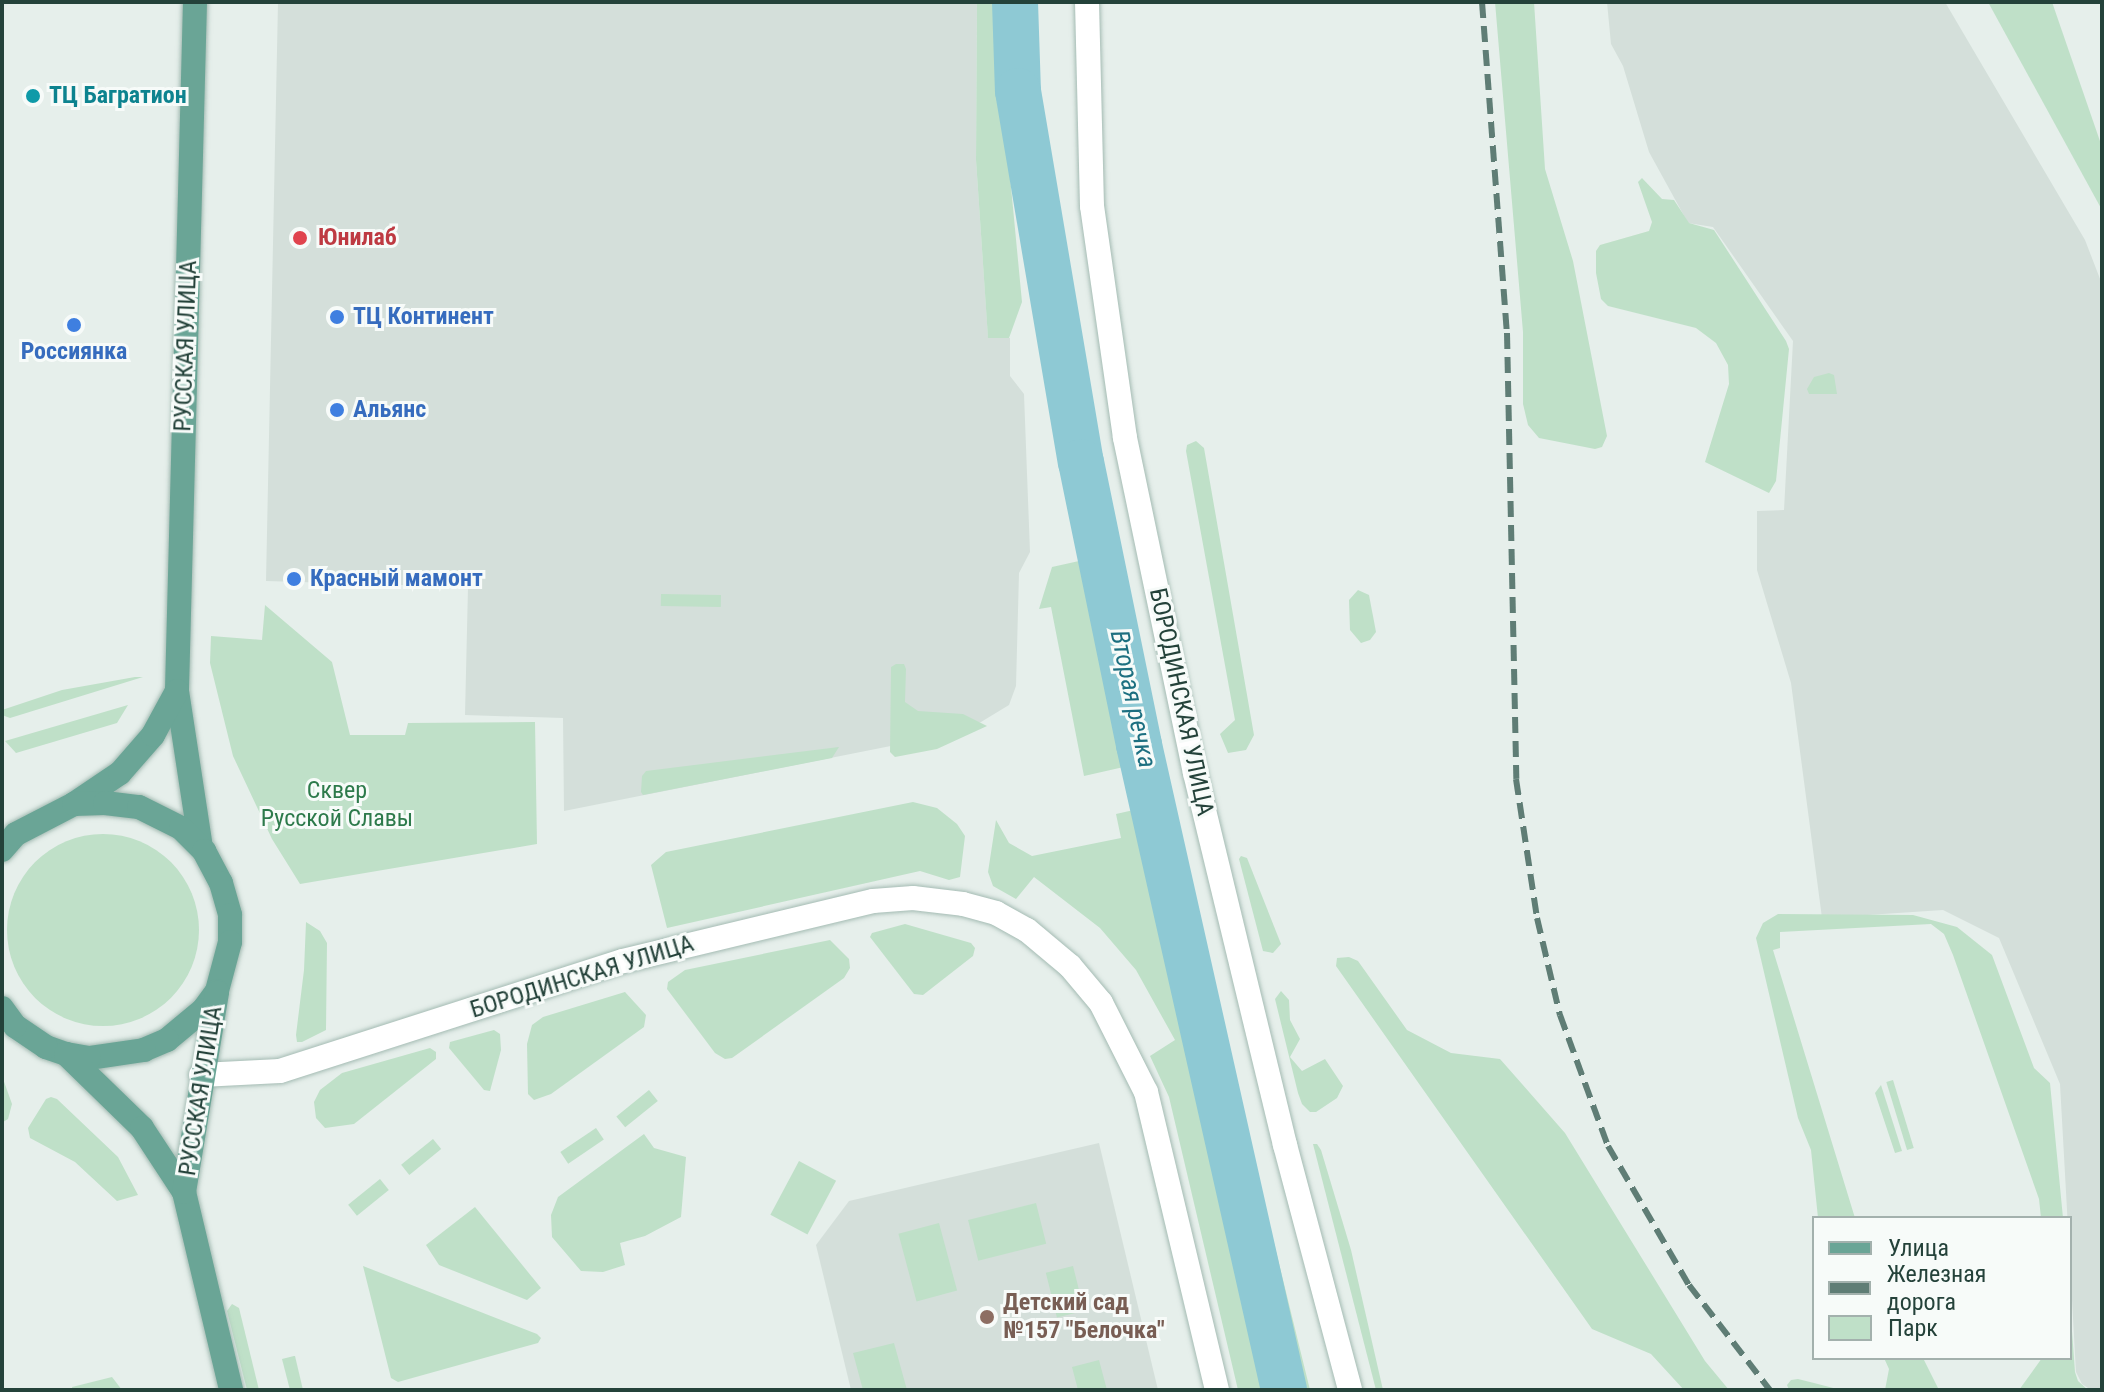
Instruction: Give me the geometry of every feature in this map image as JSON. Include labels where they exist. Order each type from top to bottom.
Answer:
[{"type":"main road","name":"РУССКАЯ УЛИЦА","points":[[184,1192],[201,1075],[230,942],[230,915],[221,883],[201,847],[177,691],[195,2]]},
{"type":"main road","name":"БОРОДИНСКАЯ УЛИЦА","points":[[1087,2],[1092,206],[1125,438],[1195,773],[1285,1145],[1350,1390]]},
{"type":"main road","name":"РУССКАЯ УЛИЦА","points":[[2,850],[16,834],[74,804],[120,773],[153,735],[177,691]]},
{"type":"main road","points":[[74,804],[105,803],[139,807],[181,828],[201,847]]},
{"type":"main road","name":"БОРОДИНСКАЯ УЛИЦА","points":[[201,1075],[280,1071],[623,961],[873,901],[913,898],[963,904],[996,913],[1027,930],[1070,966],[1101,1003],[1146,1092],[1217,1390]]},
{"type":"main road","points":[[6,1019],[46,1047],[66,1054],[89,1058],[119,1055],[155,1045],[188,1026],[217,991]]},
{"type":"main road","name":"РУССКАЯ УЛИЦА","points":[[66,1054],[142,1128],[184,1192],[231,1390]]},
{"type":"shaded area","points":[[278,2],[977,2],[976,160],[988,337],[1010,338],[1010,376],[1024,394],[1030,552],[1019,573],[1016,686],[1009,705],[981,722],[951,734],[564,811],[563,718],[465,715],[468,587],[266,581]]},
{"type":"shaded area","points":[[1607,2],[1945,2],[2085,240],[2102,284],[2102,1390],[2091,1390],[2082,1384],[2076,1372],[2072,1216],[2067,1216],[2060,1084],[1999,938],[1943,910],[1822,918],[1791,683],[1757,570],[1757,511],[1784,510],[1793,341],[1713,227],[1688,223],[1649,152],[1623,66],[1611,44]]},
{"type":"shaded area","name":"Детский сад №157 \"Белочка\"","points":[[1099,1143],[1158,1390],[851,1390],[816,1245],[849,1201]]},
{"type":"green space","points":[[977,2],[1000,2],[1003,103],[1022,302],[1009,338],[988,338],[976,160]]},
{"type":"green space","points":[[1495,2],[1534,2],[1545,169],[1573,261],[1607,436],[1602,447],[1595,449],[1539,438],[1528,425],[1523,404],[1523,332]]},
{"type":"green space","points":[[1988,2],[2052,2],[2102,147],[2102,210]]},
{"type":"green space","points":[[1642,178],[1662,199],[1674,200],[1689,223],[1714,230],[1786,341],[1789,349],[1776,481],[1769,493],[1705,462],[1729,384],[1728,365],[1716,343],[1696,328],[1608,306],[1601,299],[1596,273],[1596,251],[1600,245],[1649,231],[1652,222],[1638,182]]},
{"type":"green space","points":[[1829,373],[1834,375],[1837,394],[1809,394],[1807,389],[1814,377]]},
{"type":"green space","points":[[1196,441],[1204,448],[1254,735],[1246,750],[1228,753],[1220,734],[1235,720],[1186,451],[1187,445]]},
{"type":"green space","points":[[1088,559],[1119,569],[1159,759],[1084,776],[1051,607],[1039,609],[1052,567]]},
{"type":"green space","points":[[1358,590],[1369,595],[1376,632],[1370,640],[1361,643],[1350,630],[1349,600]]},
{"type":"green space","points":[[661,594],[721,595],[721,607],[661,606]]},
{"type":"green space","name":"Сквер Русской Славы","points":[[265,605],[332,662],[350,735],[405,735],[408,723],[535,722],[537,844],[300,884],[272,839],[233,756],[210,663],[211,636],[262,640]]},
{"type":"green space","points":[[904,664],[906,669],[905,702],[918,711],[963,714],[987,726],[937,749],[895,757],[890,752],[891,667]]},
{"type":"green space","points":[[143,677],[10,718],[2,715],[2,710],[62,690]]},
{"type":"green space","points":[[128,705],[117,723],[16,753],[5,741]]},
{"type":"green space","points":[[839,747],[832,758],[643,795],[641,792],[642,776],[646,771]]},
{"type":"green space","points":[[913,802],[937,808],[957,824],[965,836],[960,877],[949,880],[920,871],[667,928],[651,865],[666,852]]},
{"type":"green space","points":[[1169,802],[1310,1390],[1238,1390],[1169,1097],[1150,1056],[1175,1040],[1136,970],[1100,928],[1034,877],[1016,899],[993,886],[988,872],[996,820],[1009,843],[1032,856],[1121,838],[1116,814]]},
{"type":"green space","points":[[103,834],[140,841],[171,862],[192,893],[199,930],[192,967],[171,998],[140,1019],[103,1026],[66,1019],[35,998],[14,967],[7,930],[14,893],[35,862],[66,841]]},
{"type":"green space","points":[[1241,856],[1247,858],[1281,944],[1273,953],[1263,951],[1239,859]]},
{"type":"green space","points":[[1778,914],[1913,915],[1957,927],[1992,955],[2034,1068],[2050,1083],[2063,1216],[2041,1216],[2039,1199],[1953,955],[1944,934],[1931,924],[1780,932],[1780,948],[1773,950],[1854,1216],[1818,1216],[1811,1150],[1798,1118],[1756,938],[1763,923]]},
{"type":"green space","points":[[306,922],[320,931],[327,943],[326,1030],[297,1042],[304,970]]},
{"type":"green space","points":[[905,924],[971,943],[975,948],[973,956],[923,995],[914,994],[870,937],[872,933]]},
{"type":"green space","points":[[830,940],[849,959],[850,968],[844,978],[732,1058],[725,1059],[715,1053],[667,989],[668,982],[685,970]]},
{"type":"green space","points":[[1349,957],[1358,961],[1407,1030],[1451,1053],[1500,1059],[1565,1133],[1705,1361],[1729,1390],[1684,1390],[1651,1354],[1592,1329],[1336,966],[1337,958]]},
{"type":"green space","points":[[1281,991],[1289,1000],[1290,1020],[1300,1039],[1290,1057],[1302,1071],[1325,1059],[1343,1086],[1337,1098],[1316,1112],[1310,1112],[1302,1104],[1298,1093],[1275,999]]},
{"type":"green space","points":[[625,992],[646,1015],[644,1027],[551,1094],[534,1100],[528,1094],[527,1044],[532,1025],[543,1017]]},
{"type":"green space","points":[[494,1030],[500,1034],[501,1050],[490,1091],[484,1090],[449,1048],[450,1042]]},
{"type":"green space","points":[[430,1048],[436,1052],[436,1059],[354,1124],[325,1128],[316,1118],[314,1102],[320,1090],[342,1073]]},
{"type":"green space","points":[[2,1076],[12,1104],[8,1119],[3,1122]]},
{"type":"green space","points":[[1893,1080],[1914,1148],[1907,1150],[1886,1082]]},
{"type":"green space","points":[[1881,1085],[1902,1151],[1895,1153],[1875,1093]]},
{"type":"green space","points":[[649,1090],[658,1101],[625,1127],[616,1116]]},
{"type":"green space","points":[[46,1099],[57,1099],[118,1157],[138,1195],[117,1201],[75,1162],[30,1138],[28,1128]]},
{"type":"green space","points":[[596,1128],[604,1140],[568,1164],[560,1152]]},
{"type":"green space","points":[[644,1134],[654,1148],[686,1157],[681,1217],[645,1236],[620,1243],[625,1265],[603,1272],[581,1271],[552,1237],[551,1215],[558,1197]]},
{"type":"green space","points":[[433,1139],[441,1149],[409,1175],[401,1165]]},
{"type":"green space","points":[[1313,1144],[1321,1150],[1351,1250],[1383,1390],[1376,1390]]},
{"type":"green space","points":[[799,1161],[836,1181],[807,1235],[770,1215]]},
{"type":"green space","points":[[380,1179],[389,1190],[357,1216],[348,1205]]},
{"type":"green space","points":[[1036,1203],[1046,1244],[978,1261],[968,1220]]},
{"type":"green space","points":[[475,1207],[541,1288],[527,1300],[439,1265],[426,1245]]},
{"type":"green space","points":[[939,1223],[957,1291],[917,1301],[898,1234]]},
{"type":"green space","points":[[363,1266],[541,1338],[538,1343],[398,1382],[391,1378]]},
{"type":"green space","points":[[1073,1266],[1084,1311],[1057,1317],[1046,1273]]},
{"type":"green space","points":[[232,1304],[239,1308],[259,1390],[247,1390],[227,1311]]},
{"type":"green space","points":[[2072,1331],[2075,1372],[2078,1381],[2088,1390],[2019,1390],[2041,1360],[2072,1360]]},
{"type":"green space","points":[[894,1343],[907,1390],[863,1390],[853,1353]]},
{"type":"green space","points":[[295,1356],[303,1390],[290,1390],[282,1359]]},
{"type":"green space","points":[[1099,1360],[1107,1390],[1078,1390],[1072,1367]]},
{"type":"green space","points":[[1885,1360],[1924,1360],[1939,1390],[1885,1390],[1889,1369]]},
{"type":"green space","points":[[112,1377],[122,1390],[73,1390],[72,1387]]},
{"type":"green space","points":[[1791,1380],[1841,1390],[1789,1390],[1787,1385]]},
{"type":"waterway","name":"Вторая речка","points":[[1015,2],[1018,91],[1081,462],[1139,745],[1284,1390]]},
{"type":"railway","points":[[1482,2],[1507,333],[1516,779],[1537,918],[1560,1015],[1608,1146],[1689,1285],[1770,1390]]},
{"type":"place","name":"ТЦ Багратион","points":[[33,96]]},
{"type":"place","name":"Юнилаб","points":[[300,238]]},
{"type":"place","name":"ТЦ Континент","points":[[337,317]]},
{"type":"place","name":"Россиянка","points":[[74,325]]},
{"type":"place","name":"Альянс","points":[[337,410]]},
{"type":"place","name":"Красный мамонт","points":[[294,579]]},
{"type":"place","name":"Детский сад №157 \"Белочка\"","points":[[987,1317]]}]
